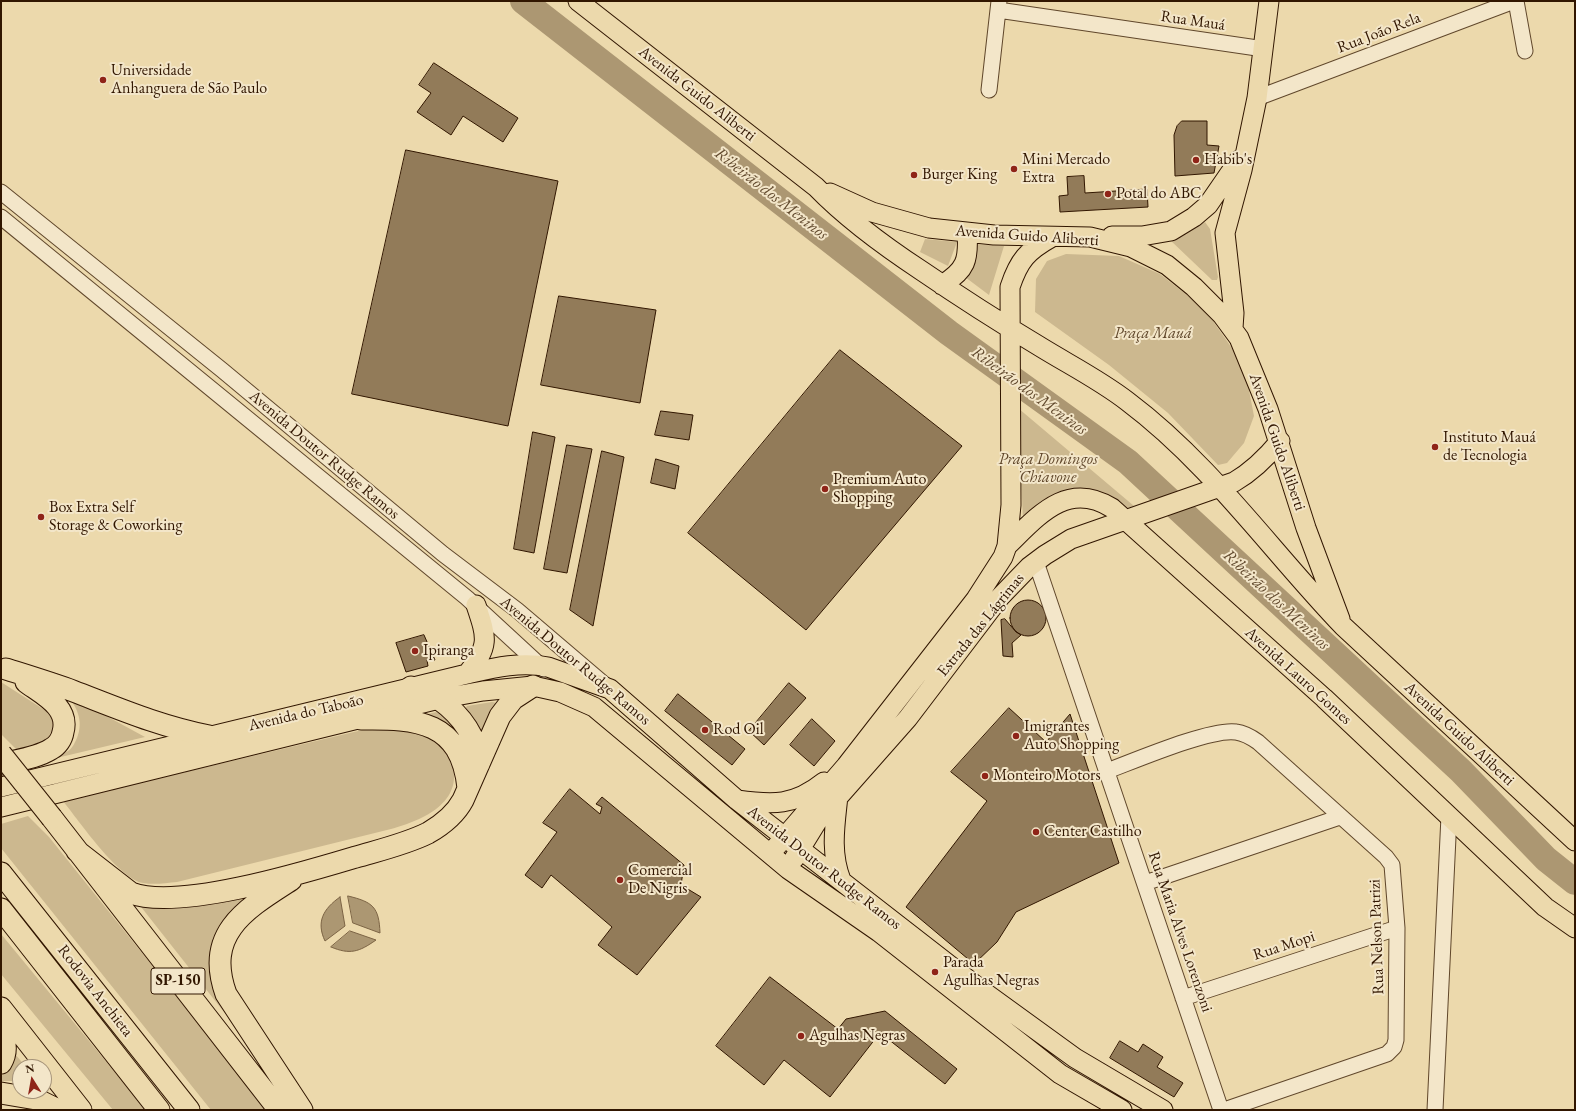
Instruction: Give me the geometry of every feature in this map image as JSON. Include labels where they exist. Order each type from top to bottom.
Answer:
[{"type":"highway","points":[[3,667],[72,691],[145,720],[180,730],[209,736]]},
{"type":"highway","points":[[1,764],[51,750],[59,742],[64,727],[62,715],[54,703],[3,667]]},
{"type":"highway","points":[[77,851],[124,889],[139,896],[162,899],[195,895],[300,874],[392,846],[427,833],[452,815],[461,805],[505,708],[517,695],[533,686]]},
{"type":"highway","points":[[412,687],[439,699],[452,710],[469,731],[476,744],[479,764]]},
{"type":"highway","points":[[361,719],[403,719],[429,725],[436,729],[446,737],[454,747],[463,767],[468,788]]},
{"type":"highway","name":"SP-150","points":[[1,754],[279,1110]]},
{"type":"highway","name":"Rodovia Anchieta","points":[[1,873],[189,1110]]},
{"type":"highway","points":[[300,874],[256,904],[233,925],[223,941],[220,961],[221,976],[226,994],[302,1110]]},
{"type":"highway","name":"Rodovia Anchieta","points":[[1,909],[159,1110]]},
{"type":"highway","points":[[1,1008],[81,1110]]},
{"type":"highway","points":[[1,1032],[5,1046],[4,1058],[1,1063]]},
{"type":"highway","points":[[1,1093],[36,1099],[58,1110]]},
{"type":"main road","name":"Avenida Guido Aliberti","points":[[578,1],[816,187],[829,201],[883,245],[986,314],[1126,400],[1161,428],[1220,487],[1308,589],[1343,626],[1575,841]]},
{"type":"main road","points":[[1233,328],[1234,313],[1226,233],[1242,170],[1257,98],[1269,1]]},
{"type":"main road","points":[[1090,237],[1142,236],[1171,231],[1194,217],[1208,205],[1245,151]]},
{"type":"main road","name":"Avenida Guido Aliberti","points":[[816,187],[872,212],[929,228],[967,232],[1052,237],[1090,237],[1131,248],[1167,265],[1212,304],[1233,328],[1252,368],[1280,441],[1306,528],[1343,626]]},
{"type":"main road","points":[[942,285],[962,270],[967,258],[967,232]]},
{"type":"main road","name":"Estrada das Lágrimas","points":[[770,855],[783,837],[846,766],[976,599],[996,570],[1007,546],[1011,506],[1010,287],[1017,267],[1034,247],[1052,237]]},
{"type":"main road","name":"Estrada das Lágrimas","points":[[788,869],[818,820],[908,718],[1000,597],[1023,573],[1036,562],[1071,539],[1201,495],[1234,482],[1267,458],[1280,441]]},
{"type":"main road","name":"Avenida Lauro Gomes","points":[[1007,546],[1042,513],[1060,502],[1072,499],[1087,497],[1099,500],[1134,518],[1545,907],[1575,928]]},
{"type":"main road","points":[[466,674],[482,653],[485,644],[483,626],[471,602]]},
{"type":"main road","name":"Avenida do Taboão","points":[[1,787],[466,674],[513,666],[539,665],[556,669],[610,689]]},
{"type":"main road","name":"Avenida do Taboão","points":[[1,807],[439,699],[482,691],[533,686],[560,692],[594,707]]},
{"type":"main road","name":"Avenida Doutor Rudge Ramos","points":[[610,689],[737,800],[984,992],[1075,1058],[1163,1110]]},
{"type":"main road","name":"Avenida Doutor Rudge Ramos","points":[[594,707],[788,869],[879,932],[1027,1050],[1060,1074],[1122,1110]]},
{"type":"main road","points":[[737,800],[767,804],[781,804],[815,789],[846,766]]},
{"type":"main road","points":[[838,796],[833,848],[835,865],[841,880]]},
{"type":"street","points":[[1515,1],[1525,52]]},
{"type":"street","name":"Rua João Rela","points":[[1257,98],[1515,1]]},
{"type":"street","name":"Rua Mauá","points":[[999,6],[1264,49]]},
{"type":"street","points":[[989,90],[999,6]]},
{"type":"street","name":"Avenida Doutor Rudge Ramos","points":[[1,192],[222,370],[478,582],[517,610],[610,689]]},
{"type":"street","name":"Avenida Doutor Rudge Ramos","points":[[1,217],[471,602],[539,665],[594,707]]},
{"type":"street","name":"Rua Maria Alves Lorenzoni","points":[[1036,562],[1222,1110]]},
{"type":"street","points":[[471,602],[478,582]]},
{"type":"street","name":"Rua Nelson Patrizi","points":[[1107,771],[1210,734],[1236,732],[1248,735],[1258,742],[1386,857],[1392,865],[1397,928],[1396,1040],[1394,1047],[1387,1054],[1222,1110]]},
{"type":"street","points":[[1435,1110],[1449,816]]},
{"type":"street","points":[[1145,883],[1340,817]]},
{"type":"street","name":"Rua Mopi","points":[[1183,998],[1397,928]]},
{"type":"green space","points":[[1205,222],[1210,229],[1218,277],[1217,280],[1212,280],[1169,239],[1184,234]]},
{"type":"green space","points":[[925,239],[957,242],[948,266],[920,252]]},
{"type":"green space","points":[[975,244],[1004,246],[989,295],[965,277]]},
{"type":"green space","name":"Praça Mauá","points":[[1066,254],[1119,256],[1160,274],[1192,299],[1213,321],[1236,354],[1248,385],[1254,416],[1244,443],[1227,463],[1218,465],[1168,413],[1109,365],[1035,312],[1036,279],[1047,261]]},
{"type":"green space","name":"Praça Domingos Chiavone","points":[[1018,408],[1134,506],[1127,508],[1113,499],[1023,520]]},
{"type":"green space","points":[[1,682],[54,716],[56,729],[50,739],[40,745],[16,749],[1,734]]},
{"type":"green space","points":[[64,693],[145,737],[27,765],[54,757],[70,750],[73,747],[79,732],[79,719],[76,708]]},
{"type":"green space","points":[[492,702],[497,703],[485,737],[464,710],[467,706]]},
{"type":"green space","points":[[436,712],[447,716],[473,750],[426,717],[428,714]]},
{"type":"green space","points":[[375,727],[421,730],[441,744],[447,751],[452,762],[454,776],[452,788],[446,799],[438,808],[428,815],[391,829],[177,882],[147,884],[133,879],[111,861],[63,801]]},
{"type":"green space","points":[[28,816],[49,837],[268,1110],[211,1110],[1,848],[1,824]]},
{"type":"green space","points":[[256,891],[223,926],[235,1026],[134,898]]},
{"type":"green space","points":[[1,934],[146,1110],[113,1110],[1,974]]},
{"type":"green space","points":[[15,1054],[19,1059],[13,1059]]},
{"type":"green space","points":[[12,1060],[12,1081],[1,1081],[1,1077]]},
{"type":"shaded area","points":[[348,896],[369,903],[373,907],[378,917],[380,933],[353,923]]},
{"type":"shaded area","points":[[340,897],[345,926],[325,941],[321,928],[323,916],[329,906]]},
{"type":"shaded area","points":[[350,931],[376,940],[359,950],[354,951],[344,951],[331,947]]},
{"type":"building","points":[[434,63],[518,118],[503,142],[463,116],[451,135],[417,112],[431,93],[419,85]]},
{"type":"building","name":"Habib's","points":[[1182,121],[1207,121],[1207,145],[1219,146],[1214,173],[1175,176],[1174,135],[1177,126]]},
{"type":"building","points":[[406,150],[558,181],[508,426],[352,394]]},
{"type":"building","name":"Potal do ABC","points":[[1084,176],[1085,193],[1147,189],[1148,207],[1060,212],[1059,196],[1068,195],[1067,177]]},
{"type":"building","points":[[559,296],[656,310],[640,403],[541,385]]},
{"type":"building","name":"Premium Auto Shopping","points":[[840,350],[962,446],[806,630],[688,533]]},
{"type":"building","points":[[661,411],[693,415],[689,440],[655,435]]},
{"type":"building","points":[[533,432],[555,437],[534,553],[514,549]]},
{"type":"building","points":[[567,445],[592,449],[567,573],[544,569]]},
{"type":"building","points":[[602,451],[624,457],[593,626],[570,610]]},
{"type":"building","points":[[656,459],[679,466],[675,489],[651,483]]},
{"type":"building","points":[[1028,600],[1041,605],[1046,618],[1041,631],[1028,636],[1015,631],[1010,618],[1015,605]]},
{"type":"building","points":[[1005,619],[1016,632],[1021,635],[1012,643],[1013,657],[1003,656],[1001,620]]},
{"type":"building","name":"Ipiranga","points":[[424,635],[435,660],[427,660],[428,666],[406,672],[396,643]]},
{"type":"building","points":[[789,683],[806,698],[764,745],[749,731]]},
{"type":"building","name":"Rod Oil","points":[[678,694],[745,749],[732,765],[665,711]]},
{"type":"building","name":"Center Castilho","points":[[1009,708],[1046,742],[1070,714],[1119,863],[1016,912],[997,942],[974,964],[906,907],[987,801],[951,772]]},
{"type":"building","name":"Rod Oil","points":[[812,719],[835,741],[814,766],[790,745]]},
{"type":"building","name":"Comercial De Nigris","points":[[570,789],[600,814],[602,807],[596,804],[602,797],[684,865],[681,885],[701,897],[637,975],[598,945],[612,927],[551,875],[542,888],[525,875],[557,832],[543,823]]},
{"type":"building","name":"Agulhas Negras","points":[[770,977],[838,1029],[846,1019],[885,1011],[957,1069],[945,1084],[888,1039],[879,1034],[830,1097],[784,1060],[764,1085],[716,1046]]},
{"type":"building","points":[[1120,1041],[1138,1052],[1143,1044],[1163,1057],[1157,1067],[1183,1083],[1174,1097],[1110,1058]]},
{"type":"waterway","name":"Ribeirão dos Meninos","points":[[523,1],[949,333],[1128,462],[1461,771],[1546,859],[1575,882]]},
{"type":"place","name":"Universidade Anhanguera de São Paulo","points":[[103,80]]},
{"type":"place","name":"Habib's","points":[[1196,160]]},
{"type":"place","name":"Mini Mercado Extra","points":[[1014,169]]},
{"type":"place","name":"Burger King","points":[[914,175]]},
{"type":"place","name":"Potal do ABC","points":[[1108,194]]},
{"type":"place","name":"Instituto Mauá de Tecnologia","points":[[1435,447]]},
{"type":"place","name":"Premium Auto Shopping","points":[[825,489]]},
{"type":"place","name":"Box Extra Self Storage & Coworking","points":[[41,517]]},
{"type":"place","name":"Ipiranga","points":[[415,651]]},
{"type":"place","name":"Rod Oil","points":[[705,730]]},
{"type":"place","name":"Imigrantes Auto Shopping","points":[[1016,736]]},
{"type":"place","name":"Monteiro Motors","points":[[985,776]]},
{"type":"place","name":"Center Castilho","points":[[1036,832]]},
{"type":"place","name":"Comercial De Nigris","points":[[620,880]]},
{"type":"place","name":"Parada Agulhas Negras","points":[[935,972]]},
{"type":"place","name":"Agulhas Negras","points":[[801,1036]]}]
